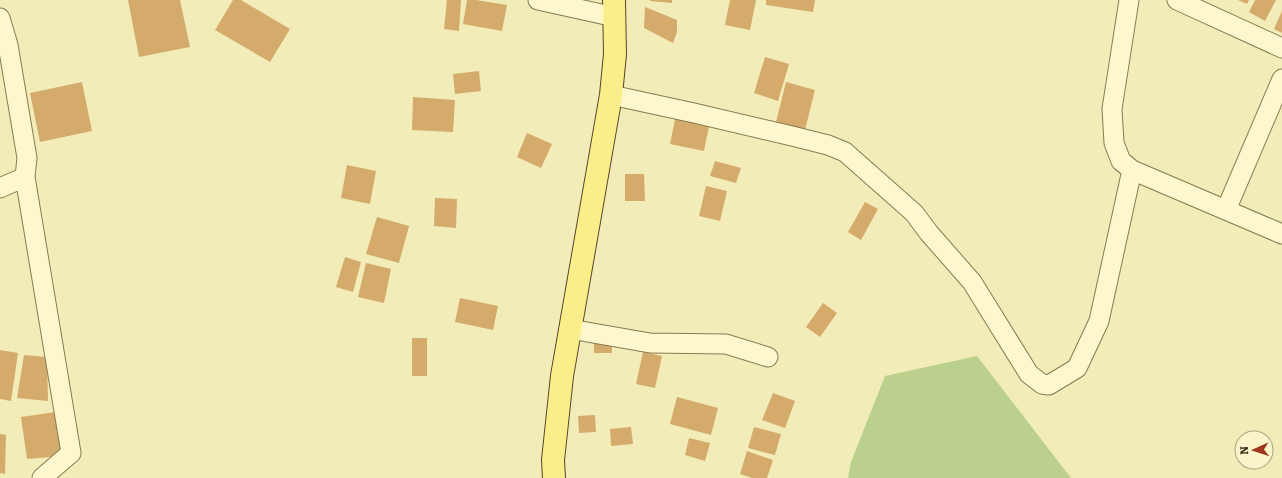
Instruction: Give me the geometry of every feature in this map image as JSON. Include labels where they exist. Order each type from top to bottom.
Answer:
[{"type":"main road","points":[[554,478],[553,460],[562,376],[611,95],[615,54],[614,9]]},
{"type":"street","points":[[538,0],[614,9]]},
{"type":"street","points":[[1128,0],[1112,109],[1114,143],[1121,161],[1132,170],[1282,234]]},
{"type":"street","points":[[1178,0],[1282,48]]},
{"type":"street","points":[[0,18],[8,45],[27,158],[25,176],[71,453],[42,478]]},
{"type":"street","points":[[1226,210],[1282,79]]},
{"type":"street","points":[[611,95],[792,136],[828,145],[845,152],[914,213],[972,282],[1029,374],[1042,384],[1049,385],[1077,368],[1100,321],[1132,170]]},
{"type":"street","points":[[0,188],[25,176]]},
{"type":"street","points":[[570,329],[650,343],[726,344],[768,357]]},
{"type":"green space","points":[[977,356],[1071,478],[848,478],[851,462],[885,376]]},
{"type":"building","points":[[128,0],[180,0],[190,47],[139,57]]},
{"type":"building","points":[[233,0],[241,0],[290,29],[270,62],[215,30]]},
{"type":"building","points":[[447,0],[461,0],[459,31],[444,29]]},
{"type":"building","points":[[467,0],[507,5],[502,31],[463,24]]},
{"type":"building","points":[[672,0],[672,3],[650,1]]},
{"type":"building","points":[[730,0],[756,0],[750,30],[725,25]]},
{"type":"building","points":[[766,0],[815,0],[813,12],[766,5]]},
{"type":"building","points":[[1238,0],[1249,0],[1247,4]]},
{"type":"building","points":[[1255,0],[1276,0],[1265,21],[1249,12]]},
{"type":"building","points":[[645,7],[677,20],[677,32],[673,43],[644,28]]},
{"type":"building","points":[[1282,11],[1282,33],[1274,29]]},
{"type":"building","points":[[765,57],[789,64],[778,101],[754,93]]},
{"type":"building","points":[[479,71],[481,91],[455,94],[453,74]]},
{"type":"building","points":[[82,82],[92,131],[40,142],[30,93]]},
{"type":"building","points":[[786,82],[815,90],[803,138],[774,130]]},
{"type":"building","points":[[413,97],[455,100],[453,132],[412,130]]},
{"type":"building","points":[[676,114],[710,121],[704,151],[670,144]]},
{"type":"building","points":[[527,133],[552,144],[541,168],[517,157]]},
{"type":"building","points":[[715,161],[741,168],[736,183],[710,176]]},
{"type":"building","points":[[347,165],[376,171],[370,204],[341,198]]},
{"type":"building","points":[[625,174],[644,174],[645,201],[625,201]]},
{"type":"building","points":[[706,186],[727,191],[720,221],[699,216]]},
{"type":"building","points":[[435,198],[457,199],[456,228],[434,226]]},
{"type":"building","points":[[865,202],[878,209],[861,240],[848,232]]},
{"type":"building","points":[[377,217],[409,226],[399,263],[366,254]]},
{"type":"building","points":[[345,257],[361,262],[353,292],[336,287]]},
{"type":"building","points":[[366,263],[391,269],[384,303],[358,297]]},
{"type":"building","points":[[460,298],[498,306],[493,330],[455,322]]},
{"type":"building","points":[[823,303],[837,313],[820,337],[806,327]]},
{"type":"building","points":[[412,338],[427,338],[427,376],[412,376]]},
{"type":"building","points":[[594,341],[612,341],[612,353],[594,353]]},
{"type":"building","points":[[0,350],[18,353],[11,401],[0,399]]},
{"type":"building","points":[[643,352],[662,356],[655,388],[636,384]]},
{"type":"building","points":[[24,355],[47,357],[48,401],[17,398]]},
{"type":"building","points":[[773,393],[795,401],[785,428],[762,420]]},
{"type":"building","points":[[677,397],[718,408],[711,435],[670,424]]},
{"type":"building","points":[[56,412],[62,456],[27,459],[21,417]]},
{"type":"building","points":[[595,415],[596,432],[579,433],[578,416]]},
{"type":"building","points":[[631,427],[633,444],[611,446],[610,429]]},
{"type":"building","points":[[754,427],[781,434],[775,455],[748,448]]},
{"type":"building","points":[[0,434],[6,435],[5,474],[0,473]]},
{"type":"building","points":[[689,438],[710,443],[705,461],[685,455]]},
{"type":"building","points":[[747,451],[773,460],[767,478],[752,478],[740,474]]}]
